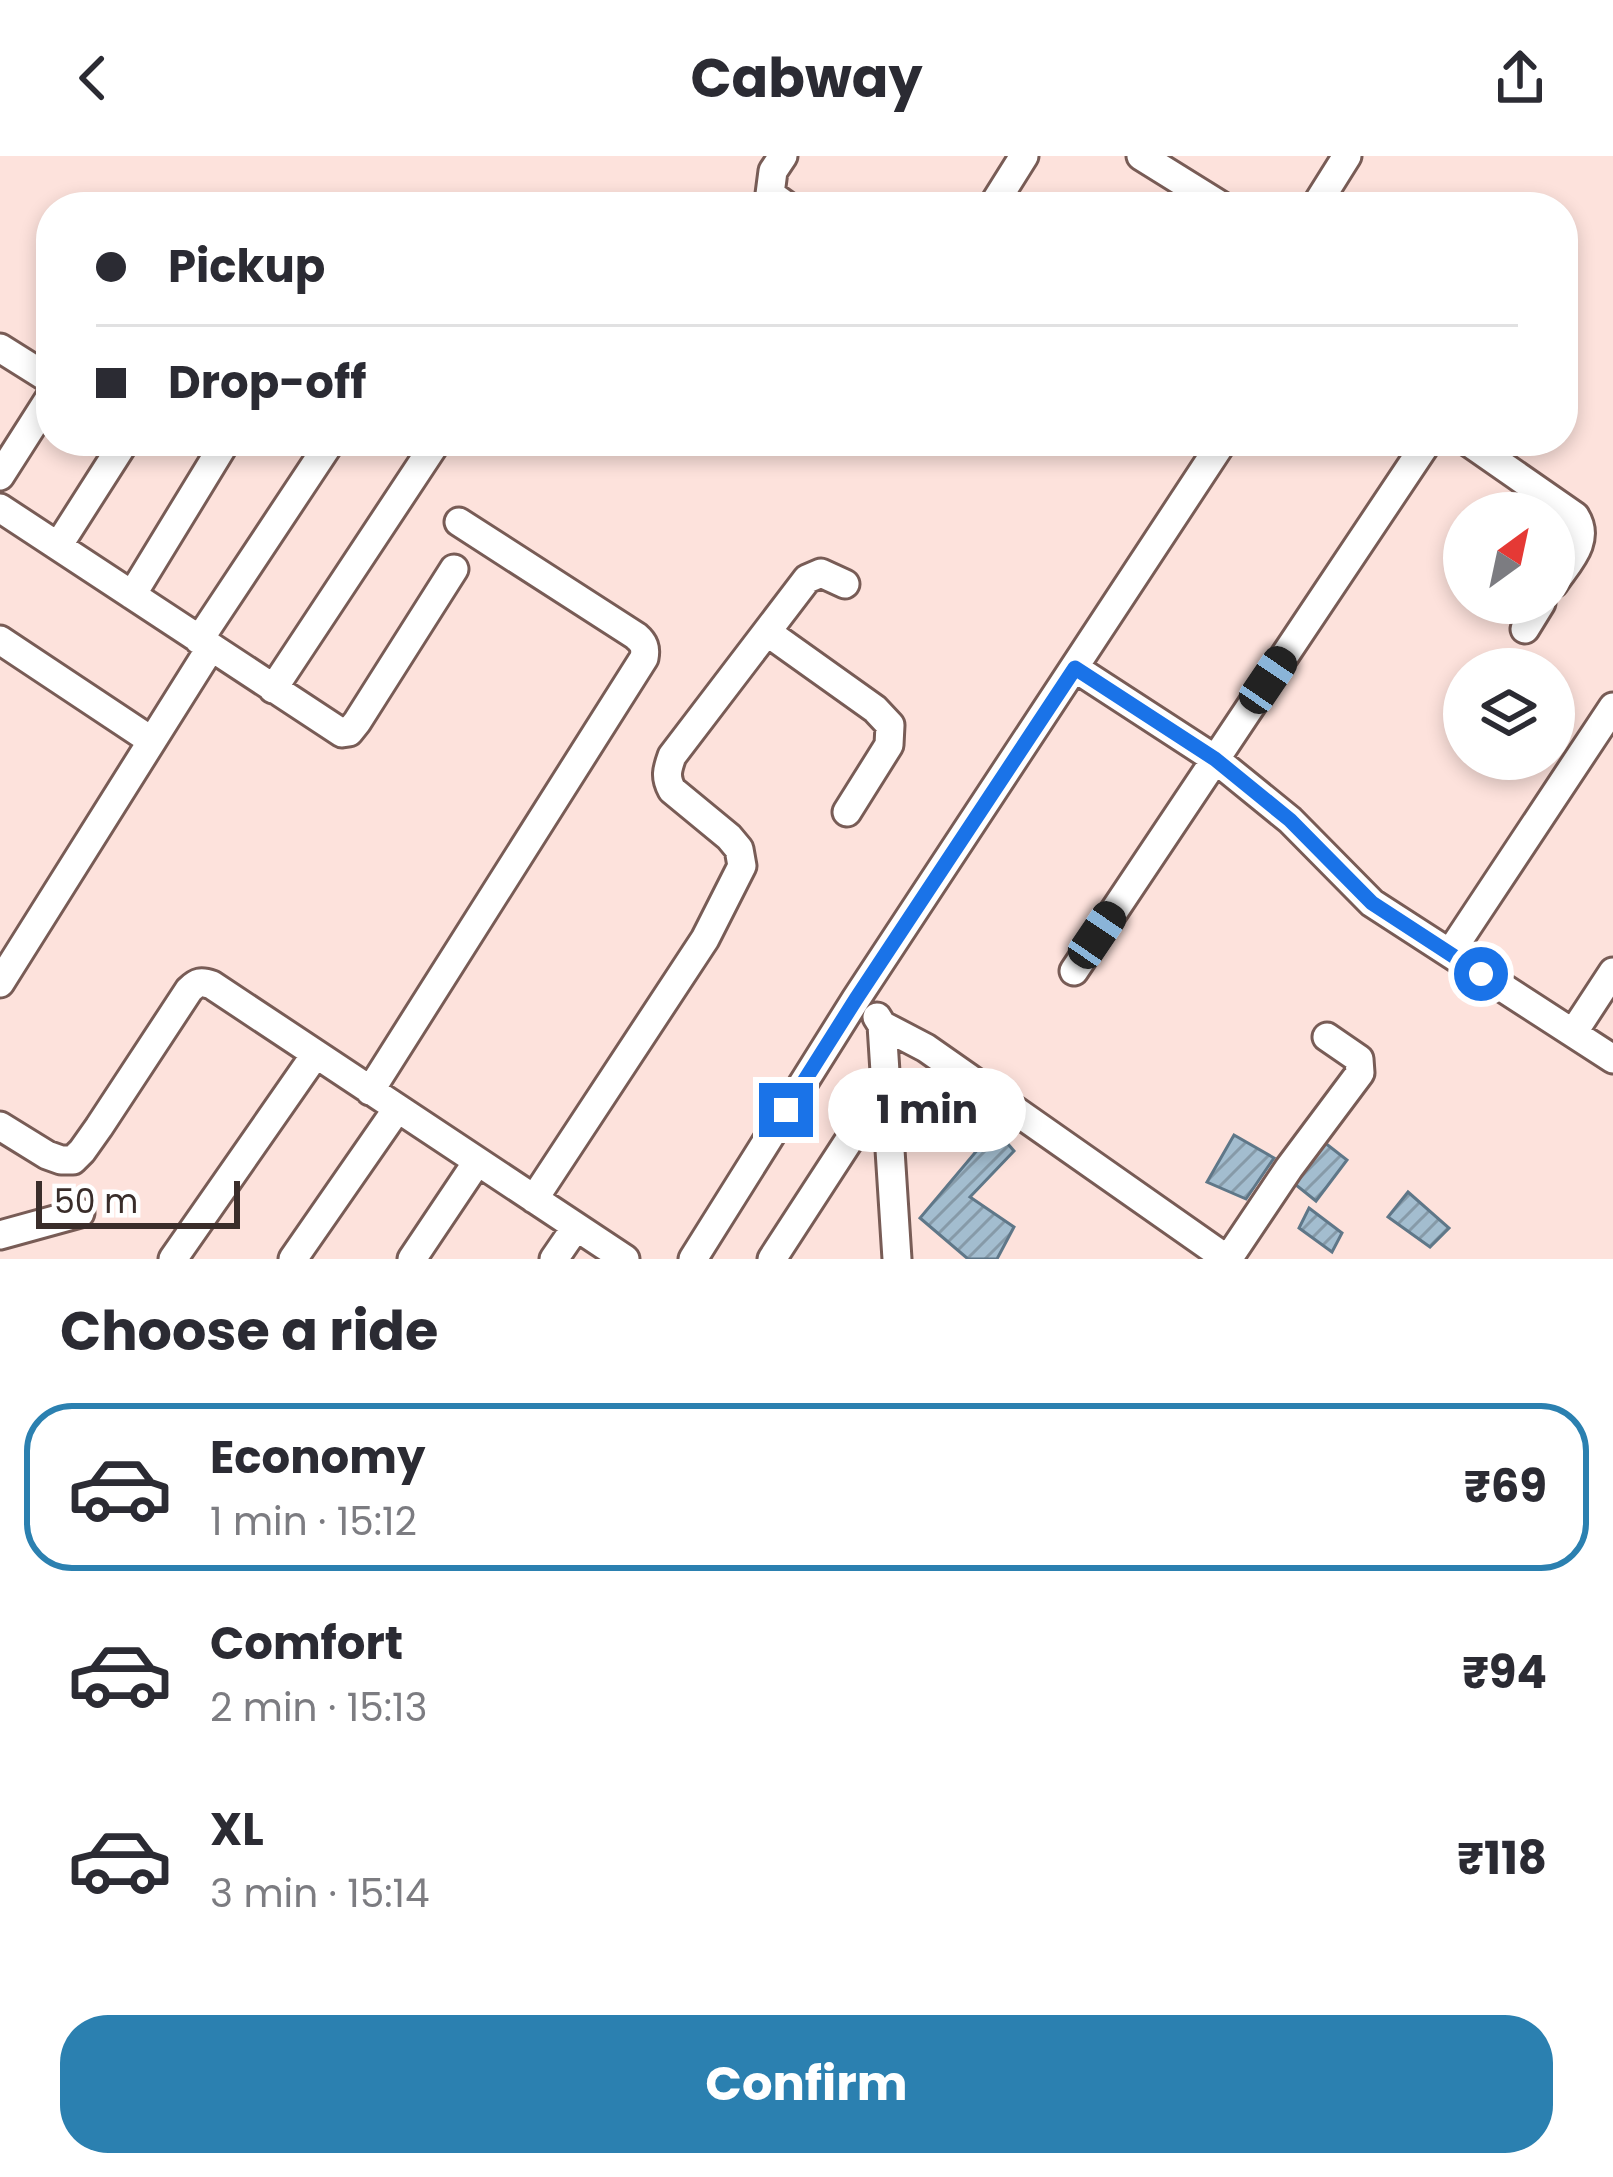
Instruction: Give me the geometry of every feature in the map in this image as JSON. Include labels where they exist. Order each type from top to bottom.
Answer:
[{"type":"street","points":[[770,192],[773,171],[782,156]]},
{"type":"street","points":[[1001,192],[1024,156]]},
{"type":"street","points":[[1141,156],[1181,182]]},
{"type":"street","points":[[1324,192],[1347,156]]},
{"type":"street","points":[[0,348],[36,371]]},
{"type":"street","points":[[0,476],[36,420]]},
{"type":"street","points":[[58,546],[115,456]]},
{"type":"street","points":[[132,595],[217,456]]},
{"type":"street","points":[[0,983],[152,742],[205,644],[322,456]]},
{"type":"street","points":[[273,689],[427,456]]},
{"type":"street","points":[[693,1259],[856,999],[1213,456]]},
{"type":"street","points":[[1074,971],[1418,456]]},
{"type":"street","points":[[1489,456],[1540,492]]},
{"type":"street","points":[[0,508],[342,733],[349,732],[454,569]]},
{"type":"street","points":[[1575,516],[1581,524],[1575,551]]},
{"type":"street","points":[[370,1091],[646,650],[636,636],[459,522]]},
{"type":"street","points":[[533,1199],[705,939],[742,866],[739,849],[729,837],[672,790],[667,771],[672,756],[807,579],[815,573],[827,574],[845,584]]},
{"type":"street","points":[[1525,629],[1528,624]]},
{"type":"street","points":[[767,632],[875,709],[890,725],[889,745],[848,812]]},
{"type":"street","points":[[0,640],[152,742]]},
{"type":"street","points":[[1075,668],[1215,759],[1290,820],[1372,903],[1613,1059]]},
{"type":"street","points":[[1450,953],[1613,707]]},
{"type":"street","points":[[1573,1033],[1613,972]]},
{"type":"street","points":[[0,1126],[47,1155],[73,1160],[189,990],[196,983],[212,985],[625,1259]]},
{"type":"street","points":[[856,999],[882,1025],[926,1048],[1227,1259],[1360,1073],[1359,1059],[1327,1037]]},
{"type":"street","points":[[882,1025],[898,1259]]},
{"type":"street","points":[[173,1259],[315,1055]]},
{"type":"street","points":[[292,1259],[398,1109]]},
{"type":"street","points":[[772,1259],[848,1142]]},
{"type":"street","points":[[412,1259],[477,1162]]},
{"type":"street","points":[[0,1235],[80,1213]]},
{"type":"street","points":[[554,1259],[576,1227]]},
{"type":"building","points":[[995,1129],[1014,1151],[970,1197],[1014,1227],[997,1259],[968,1259],[920,1218]]},
{"type":"building","points":[[1234,1135],[1274,1158],[1246,1199],[1207,1182]]},
{"type":"building","points":[[1320,1139],[1347,1160],[1316,1201],[1291,1181]]},
{"type":"building","points":[[1408,1192],[1449,1228],[1430,1247],[1388,1217]]},
{"type":"building","points":[[1309,1208],[1342,1233],[1332,1252],[1299,1228]]},
{"type":"route","points":[[786,1110],[1075,668],[1215,759],[1290,820],[1372,903],[1481,974]]}]
